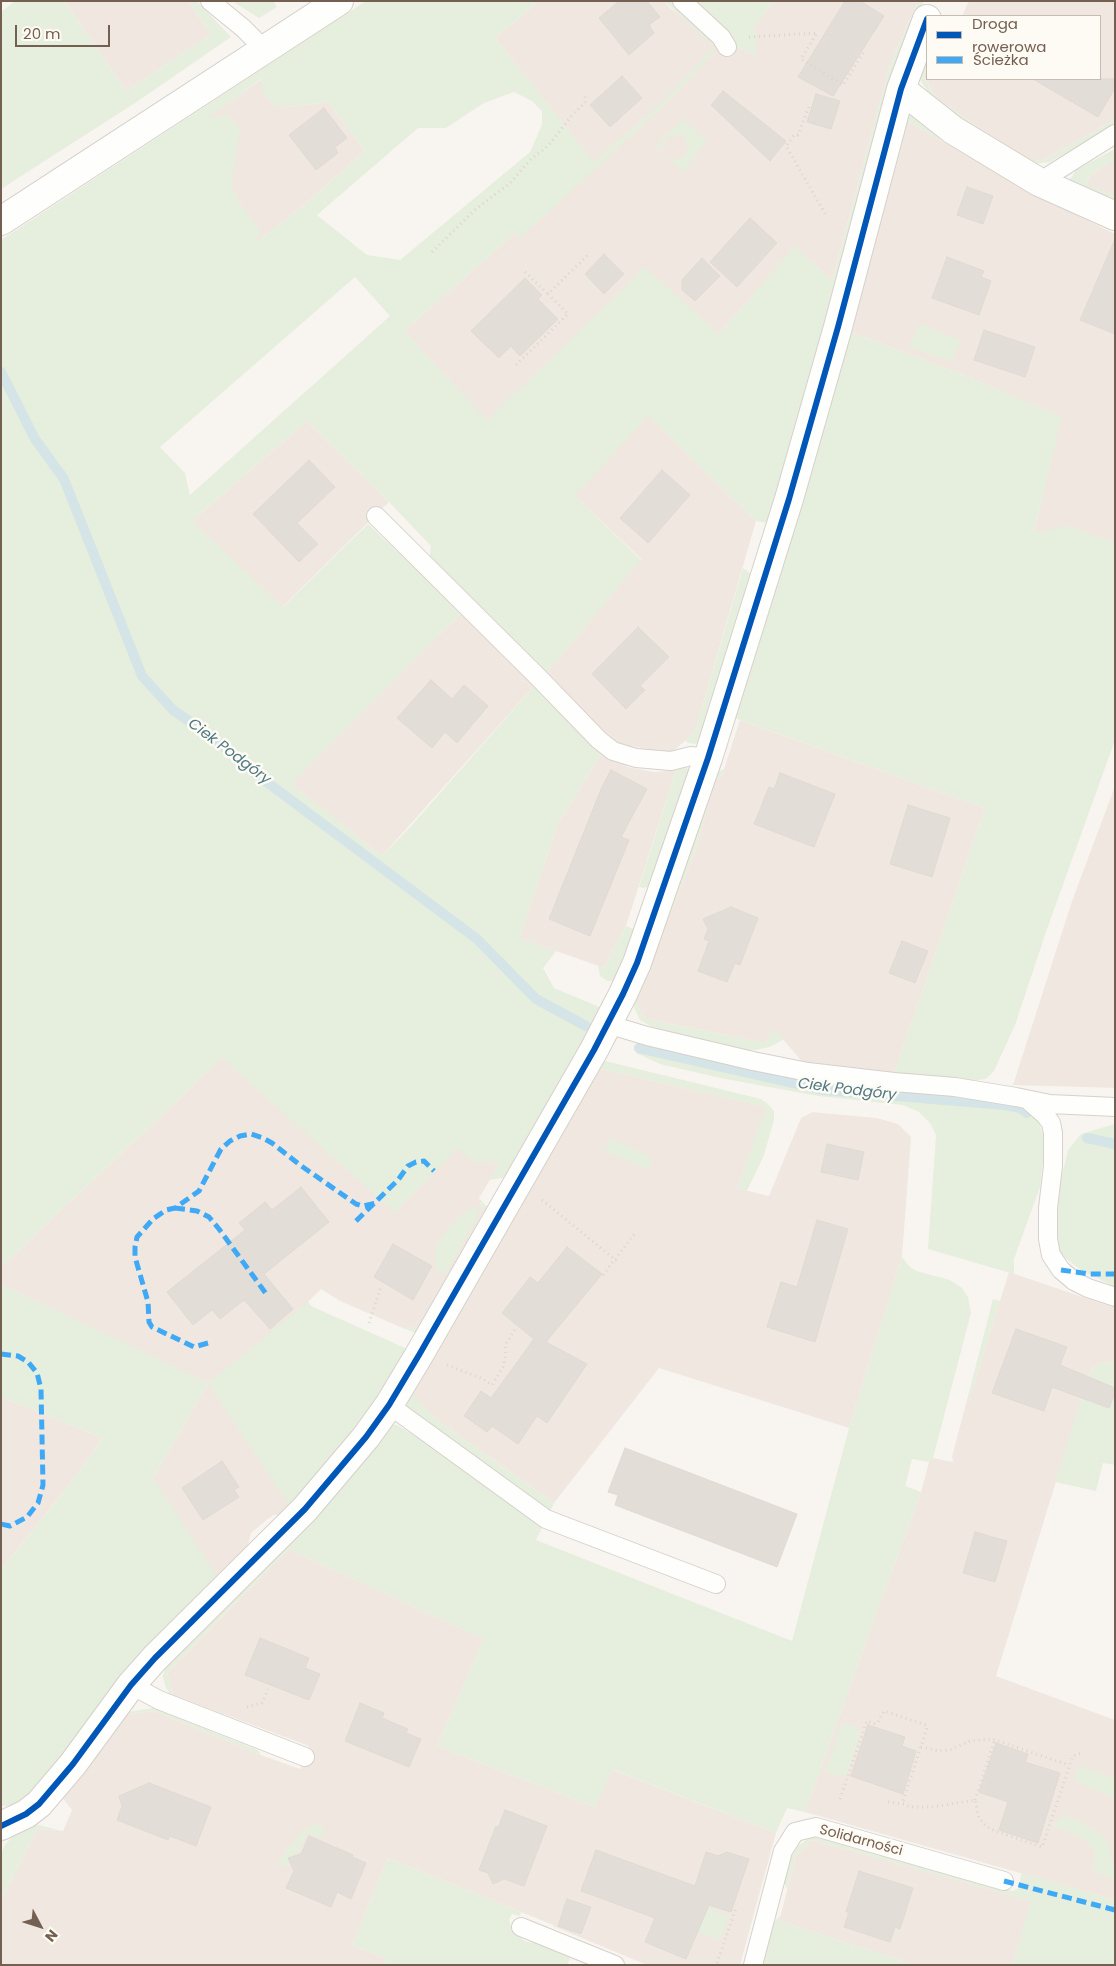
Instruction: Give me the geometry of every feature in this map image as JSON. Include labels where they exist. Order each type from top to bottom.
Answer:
[{"type":"street","points":[[1,221],[339,1]]},
{"type":"street","points":[[929,15],[934,1]]},
{"type":"street","points":[[1,1826],[26,1814],[39,1804],[155,1658],[305,1508],[366,1437],[389,1405],[607,1024],[637,963],[708,758],[789,499],[838,327],[902,89],[926,23]]},
{"type":"street","points":[[902,89],[953,130],[1039,182],[1115,216]]},
{"type":"lane","points":[[210,1],[243,28],[265,50]]},
{"type":"lane","points":[[682,1],[721,37],[727,47]]},
{"type":"lane","points":[[1039,182],[1115,134]]},
{"type":"lane","points":[[376,516],[599,740],[613,751],[636,758],[653,760],[670,761],[691,756],[708,758]]},
{"type":"lane","points":[[607,1024],[647,1036],[808,1072],[955,1087],[1050,1104],[1115,1107]]},
{"type":"lane","points":[[1029,1100],[1046,1115],[1054,1133],[1053,1166],[1048,1208],[1048,1239],[1051,1255],[1061,1270],[1074,1281],[1115,1297]]},
{"type":"lane","points":[[389,1405],[546,1519],[716,1584]]},
{"type":"lane","points":[[131,1686],[159,1700],[305,1758]]},
{"type":"lane","name":"Solidarności","points":[[753,1965],[783,1851],[795,1832],[816,1827],[1004,1881]]},
{"type":"lane","points":[[521,1927],[615,1965]]},
{"type":"path","points":[[756,36],[817,33],[801,59],[843,85],[865,50]]},
{"type":"path","points":[[432,252],[477,208],[509,184],[530,160],[548,146],[574,113],[586,103],[585,95]]},
{"type":"path","points":[[809,107],[798,135],[794,135],[786,146],[827,217]]},
{"type":"path","points":[[548,294],[588,255]]},
{"type":"path","points":[[516,365],[568,314],[525,272]]},
{"type":"path","points":[[526,1167],[535,1195],[617,1261]]},
{"type":"path","points":[[603,1275],[617,1261],[635,1233]]},
{"type":"path","points":[[369,1323],[381,1287]]},
{"type":"path","points":[[444,1364],[483,1379],[492,1385],[503,1367],[506,1354],[505,1345],[516,1328]]},
{"type":"path","points":[[239,1709],[262,1703],[268,1689]]},
{"type":"path","points":[[840,1799],[867,1721],[875,1724],[884,1711],[926,1725],[927,1728],[902,1804]]},
{"type":"path","points":[[921,1747],[940,1751],[949,1750],[981,1738],[994,1739],[1069,1766]]},
{"type":"path","points":[[994,1739],[975,1800],[979,1818],[994,1831],[1042,1847],[1073,1756],[1082,1753]]},
{"type":"path","points":[[888,1802],[910,1807],[932,1807],[975,1800]]},
{"type":"path","points":[[716,1963],[736,1908]]},
{"type":"shaded area","points":[[64,1],[188,1],[211,34],[126,91]]},
{"type":"shaded area","points":[[533,1],[664,1],[670,8],[727,47],[739,48],[756,56],[756,34],[751,32],[773,1],[918,1],[890,65],[832,281],[795,247],[648,415],[756,521],[695,732],[671,753],[618,744],[545,675],[641,559],[575,496],[482,416],[404,331],[594,163],[495,38],[535,4]]},
{"type":"shaded area","points":[[969,1],[1115,1],[1115,119],[1042,161],[1023,158],[936,98],[924,77],[926,74],[926,80],[1101,80],[1101,15],[962,15]]},
{"type":"shaded area","points":[[262,79],[289,107],[328,102],[365,151],[299,209],[255,244],[207,118]]},
{"type":"shaded area","points":[[905,120],[1038,196],[1115,234],[1115,579],[1030,548],[1061,417],[966,376],[848,331]]},
{"type":"shaded area","points":[[1115,159],[1115,197],[1086,184],[1090,175]]},
{"type":"shaded area","points":[[307,421],[389,502],[192,696],[192,521]]},
{"type":"shaded area","points":[[462,612],[536,684],[382,856],[291,784]]},
{"type":"shaded area","points":[[740,720],[985,808],[894,1074],[805,1065],[774,1029],[765,1043],[646,1019],[638,1007],[638,993],[695,852],[714,783],[722,775]]},
{"type":"shaded area","points":[[603,751],[628,767],[654,772],[676,770],[626,926],[604,968],[519,938],[558,824]]},
{"type":"shaded area","points":[[1115,786],[1115,1088],[1013,1085],[1072,901]]},
{"type":"shaded area","points":[[222,1058],[500,1163],[479,1198],[483,1212],[423,1325],[405,1329],[340,1301],[321,1289],[308,1302],[311,1306],[290,1507],[280,1515],[274,1515],[269,1518],[251,1533],[247,1549],[147,1643],[153,1478],[208,1384],[1,1284],[1,1267]]},
{"type":"shaded area","points":[[597,1068],[767,1107],[737,1188],[769,1196],[801,1118],[812,1112],[877,1118],[898,1124],[911,1137],[902,1257],[849,1428],[659,1368],[554,1503],[437,1420],[410,1393]]},
{"type":"shaded area","points":[[1009,1272],[1115,1308],[1115,1363],[1103,1362],[1095,1366],[1090,1372],[996,1676],[1115,1720],[1115,1900],[805,1812],[921,1492],[929,1462],[933,1458],[953,1462],[952,1456],[967,1400],[969,1400]]},
{"type":"shaded area","points":[[1,1397],[103,1438],[73,1480],[1,1570]]},
{"type":"shaded area","points":[[289,1549],[484,1639],[437,1746],[595,1807],[611,1769],[776,1833],[740,1965],[647,1965],[388,1858],[352,1945],[386,1958],[383,1965],[1,1965],[1,1900],[37,1829],[63,1831],[72,1810],[61,1796],[126,1715],[154,1711],[300,1769],[309,1746],[173,1695],[167,1673]]},
{"type":"shaded area","points":[[812,1840],[1032,1901],[1013,1965],[915,1965],[779,1921],[796,1856]]},
{"type":"green space","points":[[15,1],[64,1],[126,91],[211,34],[188,1],[197,1],[231,37],[135,103],[1,189],[1,12]]},
{"type":"green space","points":[[232,1],[273,1],[277,7],[259,18]]},
{"type":"green space","points":[[366,1],[533,1],[535,4],[495,38],[594,162],[663,101],[714,46],[711,56],[665,105],[520,238],[515,233],[404,331],[487,420],[645,267],[719,334],[795,246],[832,281],[890,65],[918,1],[924,1],[908,41],[773,524],[756,521],[648,416],[575,496],[641,560],[545,675],[430,556],[431,546],[307,421],[192,521],[283,607],[368,524],[462,612],[292,784],[382,856],[412,825],[536,684],[603,751],[558,824],[519,938],[556,951],[543,968],[554,988],[602,1008],[509,1177],[489,1180],[500,1163],[472,1161],[458,1148],[395,1213],[222,1058],[1,1267],[1,240]],"holes":[[[261,79],[264,95],[274,106],[289,107],[328,102],[365,151],[299,209],[256,243],[260,230],[241,205],[231,185],[240,128],[227,115],[208,118]],[[514,92],[532,101],[542,111],[542,125],[530,152],[400,260],[367,255],[317,215],[418,128],[446,128],[484,103]],[[355,277],[390,316],[190,495],[185,473],[160,447]]]},
{"type":"green space","points":[[664,1],[674,1],[712,37],[718,46],[714,46]]},
{"type":"green space","points":[[695,1],[773,1],[752,31],[756,33],[756,56],[733,47],[724,28]]},
{"type":"green space","points":[[926,47],[926,74],[924,78],[936,98],[1023,158],[1042,161],[1115,119],[1115,126],[1050,162],[1033,164],[1025,162],[938,104],[919,78]]},
{"type":"green space","points":[[910,112],[938,133],[940,140],[905,120],[848,331],[966,376],[1062,417],[1034,530],[1040,532],[1069,526],[1115,543],[1115,740],[1046,932],[1015,1025],[994,1071],[986,1079],[969,1081],[894,1074],[985,808],[735,718],[905,113]]},
{"type":"green space","points":[[683,119],[707,141],[683,172],[670,159],[678,160],[685,156],[689,148],[684,137],[676,135],[668,137],[663,144],[664,153],[656,144]]},
{"type":"green space","points":[[1115,149],[1115,159],[1090,175],[1086,183],[1115,197],[1115,207],[1072,184],[1070,180],[1076,170]]},
{"type":"green space","points":[[919,324],[961,340],[952,362],[910,347]]},
{"type":"green space","points":[[743,568],[754,576],[702,741],[695,744],[688,743],[685,740],[695,732]]},
{"type":"green space","points":[[691,769],[651,885],[644,888],[639,887],[676,770]]},
{"type":"green space","points":[[724,769],[722,775],[714,783],[695,852],[665,927],[662,925],[713,774]]},
{"type":"green space","points":[[626,926],[638,931],[636,941],[613,981],[607,981],[600,976],[598,966],[604,968]]},
{"type":"green space","points":[[638,993],[638,1007],[646,1019],[765,1043],[774,1028],[784,1039],[770,1047],[744,1050],[652,1027],[640,1020],[634,1007],[635,995]]},
{"type":"green space","points":[[638,1043],[933,1092],[1021,1104],[1037,1117],[1045,1141],[1040,1187],[1014,1259],[1014,1274],[928,1249],[936,1135],[930,1123],[919,1112],[903,1105],[818,1096],[720,1078],[660,1064],[636,1053]]},
{"type":"green space","points":[[601,1060],[761,1099],[768,1104],[774,1111],[774,1120],[764,1155],[747,1191],[737,1188],[766,1107],[597,1068]]},
{"type":"green space","points":[[1115,1124],[1115,1287],[1081,1270],[1061,1255],[1056,1241],[1060,1184],[1068,1150],[1081,1134]]},
{"type":"green space","points":[[610,1138],[653,1158],[647,1170],[605,1150]]},
{"type":"green space","points":[[479,1198],[487,1207],[488,1214],[422,1332],[405,1329],[423,1324],[483,1212]]},
{"type":"green space","points":[[476,1206],[479,1214],[445,1275],[437,1271],[434,1258],[438,1242],[449,1227],[464,1212]]},
{"type":"green space","points":[[902,1257],[916,1271],[950,1280],[962,1288],[968,1297],[971,1313],[933,1458],[929,1462],[912,1459],[905,1486],[921,1492],[805,1812],[787,1808],[776,1833],[612,1769],[595,1807],[437,1746],[484,1639],[289,1549],[167,1673],[173,1695],[169,1693],[163,1676],[166,1665],[391,1424],[397,1425],[466,1468],[542,1528],[536,1540],[792,1641],[849,1428]]},
{"type":"green space","points":[[1,1284],[208,1383],[308,1302],[311,1306],[405,1348],[408,1353],[389,1390],[290,1506],[208,1384],[153,1478],[217,1576],[244,1551],[121,1686],[20,1805],[5,1806],[1,1805],[1,1570],[73,1480],[103,1438],[1,1397]]},
{"type":"green space","points":[[993,1299],[1000,1301],[969,1400],[967,1400]]},
{"type":"green space","points":[[1103,1362],[1115,1363],[1115,1465],[1103,1463],[1096,1491],[1055,1482],[1090,1372],[1095,1366]]},
{"type":"green space","points":[[411,1393],[437,1420],[554,1503],[550,1512],[471,1456],[435,1427],[430,1426],[405,1408],[402,1402]]},
{"type":"green space","points":[[153,1708],[258,1750],[261,1755],[154,1711],[126,1715],[61,1796],[121,1713]]},
{"type":"green space","points":[[842,1724],[849,1724],[861,1731],[847,1775],[843,1777],[825,1772]]},
{"type":"green space","points":[[1079,1765],[1115,1779],[1115,1798],[1074,1781]]},
{"type":"green space","points":[[1062,1815],[1081,1822],[1102,1834],[1110,1846],[1112,1864],[1115,1866],[1115,1879],[1093,1871],[1095,1857],[1093,1850],[1083,1838],[1053,1826]]},
{"type":"green space","points":[[314,1820],[325,1829],[321,1838],[307,1833],[299,1851],[294,1853],[288,1867],[278,1863],[280,1857],[284,1855],[286,1848],[294,1844],[294,1839],[302,1831],[314,1825]]},
{"type":"green space","points":[[31,1823],[62,1831],[37,1829],[1,1900],[1,1853],[15,1833]]},
{"type":"green space","points":[[816,1836],[1002,1889],[1013,1891],[1023,1886],[1020,1881],[1021,1873],[1115,1900],[1115,1965],[1013,1965],[1031,1901],[812,1840],[796,1856],[787,1889],[784,1882],[792,1856],[798,1846],[809,1838]]},
{"type":"green space","points":[[388,1858],[521,1912],[520,1916],[512,1914],[509,1920],[512,1931],[526,1942],[537,1943],[599,1965],[587,1965],[570,1958],[567,1965],[383,1965],[386,1958],[352,1945]]},
{"type":"green space","points":[[687,1900],[729,1916],[720,1940],[676,1923]]},
{"type":"green space","points":[[780,1916],[779,1921],[915,1965],[761,1965],[770,1929]]},
{"type":"building","points":[[619,1],[647,1],[660,17],[649,25],[654,33],[629,55],[599,18]]},
{"type":"building","points":[[845,1],[860,1],[884,16],[833,96],[798,77]]},
{"type":"building","points":[[622,76],[642,98],[610,127],[590,105]]},
{"type":"building","points":[[1115,79],[1115,88],[1098,117],[1035,80]]},
{"type":"building","points":[[723,91],[786,141],[770,161],[711,105]]},
{"type":"building","points":[[816,94],[840,101],[831,129],[807,122]]},
{"type":"building","points":[[324,108],[347,138],[335,147],[338,153],[316,170],[289,135]]},
{"type":"building","points":[[967,187],[993,196],[983,224],[957,215]]},
{"type":"building","points":[[750,218],[777,243],[737,287],[710,262]]},
{"type":"building","points":[[1115,239],[1115,334],[1080,320]]},
{"type":"building","points":[[604,254],[624,274],[604,294],[585,274]]},
{"type":"building","points":[[947,257],[984,271],[981,277],[991,281],[979,315],[932,298]]},
{"type":"building","points":[[702,258],[720,276],[695,301],[682,290],[682,280]]},
{"type":"building","points":[[525,278],[542,295],[538,299],[558,319],[520,356],[511,346],[499,358],[471,331]]},
{"type":"building","points":[[984,330],[1035,347],[1025,377],[974,360]]},
{"type":"building","points":[[309,460],[335,487],[297,523],[318,544],[299,562],[253,514]]},
{"type":"building","points":[[662,470],[690,495],[648,543],[620,518]]},
{"type":"building","points":[[638,627],[669,657],[640,686],[645,690],[626,709],[592,674]]},
{"type":"building","points":[[431,680],[452,699],[464,685],[488,706],[457,743],[445,732],[432,748],[397,718]]},
{"type":"building","points":[[611,770],[647,789],[621,837],[629,840],[590,936],[549,919],[602,787]]},
{"type":"building","points":[[780,773],[835,794],[814,847],[754,824],[769,787],[774,789]]},
{"type":"building","points":[[908,805],[950,818],[932,877],[890,864]]},
{"type":"building","points":[[731,907],[758,918],[740,965],[735,963],[727,982],[698,971],[709,941],[704,939],[708,929],[703,919]]},
{"type":"building","points":[[902,941],[928,951],[915,983],[889,973]]},
{"type":"building","points":[[827,1144],[864,1152],[858,1180],[821,1172]]},
{"type":"building","points":[[301,1187],[329,1222],[264,1274],[293,1309],[270,1329],[244,1300],[220,1319],[212,1310],[193,1325],[167,1292],[245,1230],[239,1223],[265,1202],[272,1210]]},
{"type":"building","points":[[817,1220],[848,1229],[815,1342],[767,1327],[781,1282],[797,1287]]},
{"type":"building","points":[[393,1244],[432,1266],[413,1300],[374,1277]]},
{"type":"building","points":[[567,1247],[602,1274],[546,1342],[587,1364],[547,1423],[537,1416],[518,1444],[492,1426],[487,1432],[464,1416],[481,1391],[491,1398],[534,1339],[502,1313],[530,1277],[538,1283]]},
{"type":"building","points":[[1016,1329],[1067,1347],[1060,1365],[1115,1388],[1109,1408],[1052,1387],[1044,1411],[992,1393]]},
{"type":"building","points":[[625,1448],[797,1514],[777,1567],[615,1505],[618,1495],[608,1492]]},
{"type":"building","points":[[222,1461],[239,1487],[234,1490],[239,1497],[203,1520],[182,1488]]},
{"type":"building","points":[[975,1532],[1007,1541],[995,1582],[963,1573]]},
{"type":"building","points":[[260,1638],[309,1658],[305,1668],[320,1674],[309,1700],[245,1675]]},
{"type":"building","points":[[360,1703],[384,1713],[382,1718],[408,1729],[406,1733],[421,1739],[409,1767],[345,1741]]},
{"type":"building","points":[[868,1725],[905,1737],[902,1746],[916,1751],[903,1794],[851,1776]]},
{"type":"building","points":[[996,1743],[1028,1754],[1025,1762],[1060,1773],[1038,1843],[999,1830],[1008,1802],[979,1792]]},
{"type":"building","points":[[149,1783],[211,1807],[196,1846],[170,1836],[168,1840],[117,1820],[122,1806],[119,1796]]},
{"type":"building","points":[[505,1810],[547,1826],[524,1886],[504,1879],[493,1884],[488,1873],[479,1870],[496,1826],[498,1828]]},
{"type":"building","points":[[309,1836],[353,1855],[352,1857],[366,1863],[351,1899],[337,1892],[331,1907],[286,1888],[294,1871],[288,1858],[301,1854]]},
{"type":"building","points":[[596,1850],[695,1886],[706,1852],[718,1856],[727,1852],[749,1859],[731,1912],[709,1905],[686,1959],[645,1942],[655,1918],[581,1891]]},
{"type":"building","points":[[859,1871],[913,1888],[900,1929],[895,1927],[890,1942],[844,1927],[849,1912],[846,1912]]},
{"type":"building","points":[[567,1899],[591,1907],[581,1934],[558,1926]]},
{"type":"waterway","name":"Ciek Podgóry","points":[[1,372],[35,439],[64,479],[142,676],[173,710],[211,736],[252,771],[477,939],[536,999],[586,1026]]},
{"type":"waterway","name":"Ciek Podgóry","points":[[639,1048],[824,1090],[1005,1105],[1020,1108],[1027,1113]]},
{"type":"waterway","name":"Ciek Podgóry","points":[[1087,1138],[1115,1144]]},
{"type":"marked path","points":[[208,1343],[194,1347],[152,1327],[149,1322],[148,1302],[135,1257],[135,1247],[137,1237],[153,1219],[166,1210],[175,1208],[199,1191],[221,1149],[230,1141],[240,1136],[251,1134],[263,1138],[356,1204],[363,1206],[376,1203]]},
{"type":"marked path","points":[[356,1221],[398,1180],[408,1166],[424,1161],[434,1171]]},
{"type":"marked path","points":[[175,1208],[197,1211],[209,1217],[267,1295]]},
{"type":"marked path","points":[[1061,1270],[1090,1274],[1115,1274]]},
{"type":"marked path","points":[[1,1354],[18,1356],[28,1362],[37,1373],[41,1389],[43,1485],[38,1503],[27,1517],[10,1526],[1,1524]]},
{"type":"marked path","points":[[1004,1881],[1115,1910]]},
{"type":"cycle path","points":[[1,1826],[26,1814],[39,1804],[73,1764],[131,1685],[155,1658],[305,1509],[366,1437],[389,1405],[419,1355],[594,1050],[623,994],[637,963],[708,758],[789,499],[838,327],[901,89],[926,22]]}]
